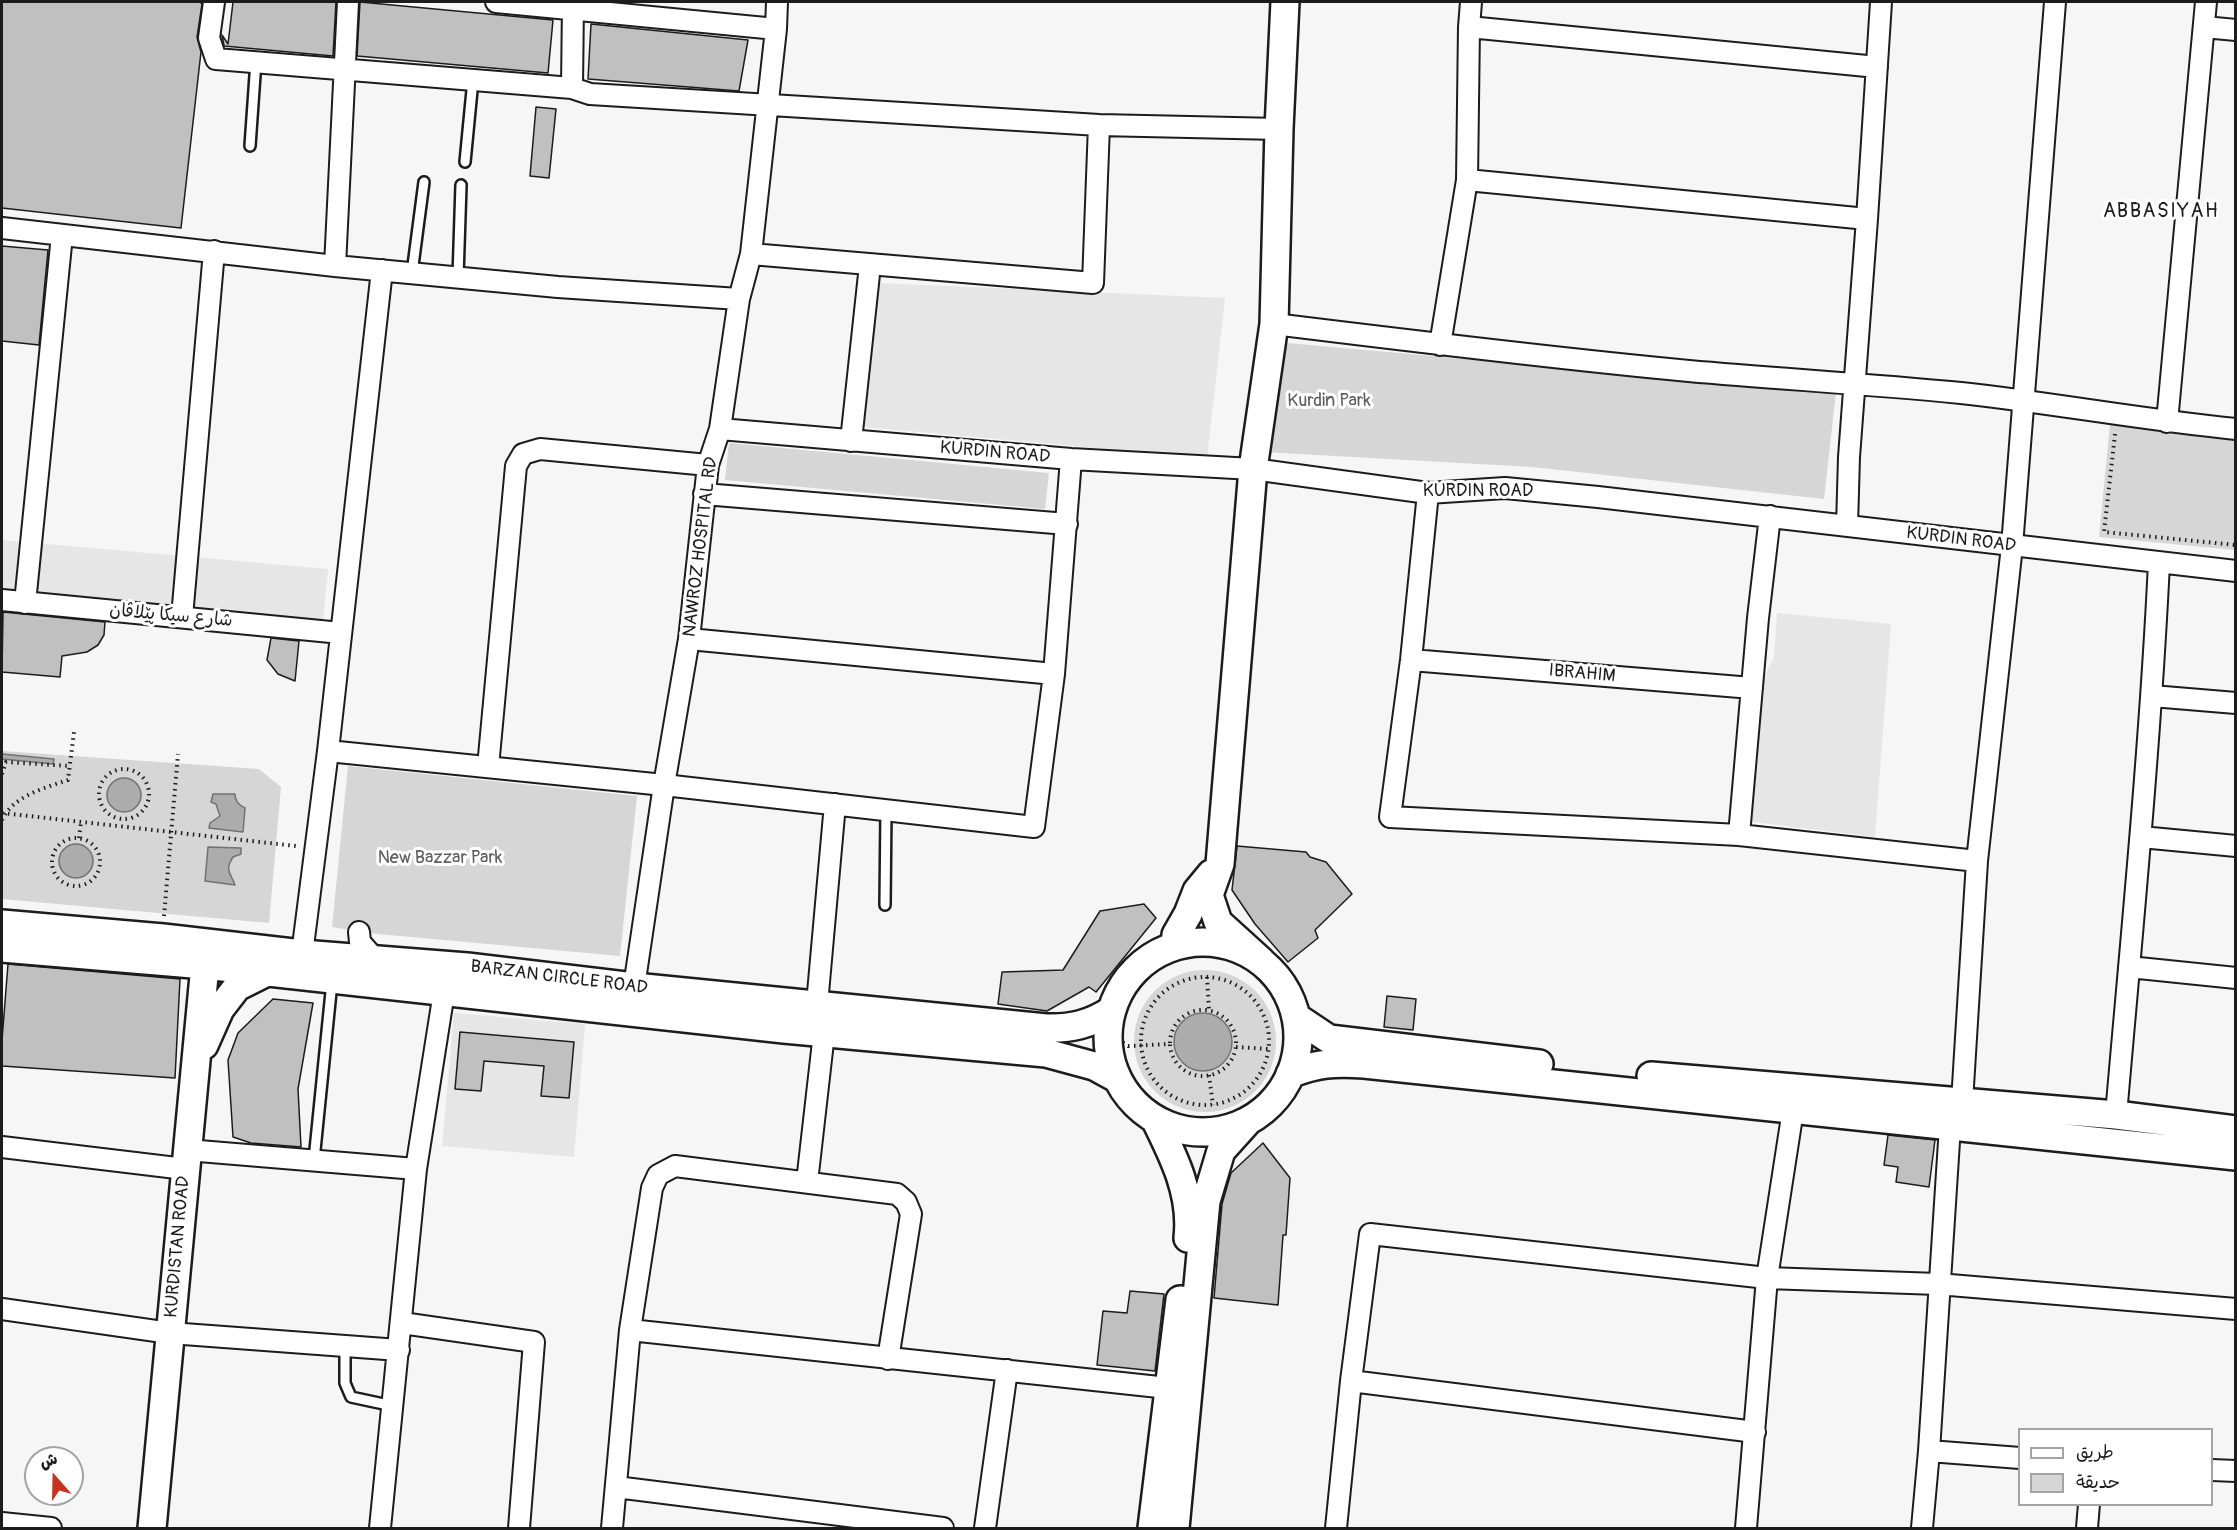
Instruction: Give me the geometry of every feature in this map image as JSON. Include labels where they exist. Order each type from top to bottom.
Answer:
[{"type":"main road","points":[[1175,1528],[1206,1201],[1221,1150],[1280,1092],[1290,1074],[1297,1046],[1296,1017],[1289,996],[1277,977],[1218,922],[1209,896],[1220,864],[1252,469],[1274,324],[1285,2]]},
{"type":"main road","points":[[1175,945],[1176,935],[1197,891],[1220,864]]},
{"type":"main road","name":"BARZAN CIRCLE ROAD","points":[[2,924],[163,938],[302,954],[467,967],[634,987],[1060,1029],[1109,1021]]},
{"type":"main road","points":[[1249,1120],[1225,1129],[1200,1132],[1176,1128],[1155,1119],[1136,1105],[1116,1078],[1108,1050],[1109,1021],[1121,987],[1135,969],[1154,955],[1175,945],[1197,942],[1220,943],[1241,950],[1261,961]]},
{"type":"main road","name":"BARZAN CIRCLE ROAD","points":[[2,948],[205,965],[824,1033],[1046,1053],[1094,1066],[1116,1078]]},
{"type":"main road","name":"KURDISTAN ROAD","points":[[152,1528],[205,965]]},
{"type":"main road","points":[[195,1065],[225,1002],[237,987],[267,972]]},
{"type":"main road","points":[[1296,1017],[1329,1039],[1637,1075],[2116,1115],[2235,1130]]},
{"type":"main road","points":[[1290,1074],[1310,1066],[1334,1062],[1364,1064],[2235,1156]]},
{"type":"main road","points":[[1152,1528],[1189,1229],[1187,1198],[1182,1176],[1155,1119]]},
{"type":"street","points":[[214,2],[208,38],[216,59],[572,88],[590,94],[1099,125],[1279,129]]},
{"type":"street","points":[[335,266],[348,2]]},
{"type":"street","points":[[496,2],[573,4],[776,28]]},
{"type":"street","name":"NAWROZ HOSPITAL RD","points":[[634,987],[664,785],[690,639],[708,465],[720,429],[739,299],[751,254],[777,2]]},
{"type":"street","points":[[1440,345],[1467,180],[1471,2]]},
{"type":"street","points":[[1847,526],[1854,382],[1881,2]]},
{"type":"street","points":[[1962,1102],[1977,861],[2012,546],[2055,2]]},
{"type":"street","points":[[2167,422],[2206,2]]},
{"type":"street","points":[[572,88],[573,4]]},
{"type":"street","points":[[1469,27],[1877,67]]},
{"type":"street","points":[[2204,27],[2235,30]]},
{"type":"street","points":[[751,254],[1093,283],[1099,125]]},
{"type":"street","points":[[1467,180],[1867,219]]},
{"type":"street","points":[[2,228],[335,266],[558,287],[739,299]]},
{"type":"street","points":[[25,603],[62,235]]},
{"type":"street","points":[[182,617],[214,251]]},
{"type":"street","points":[[851,441],[870,265]]},
{"type":"street","points":[[302,954],[328,752],[382,270]]},
{"type":"street","points":[[1274,324],[1440,345],[1690,371],[1854,382],[2022,400],[2167,422],[2235,429]]},
{"type":"street","name":"KURDIN ROAD","points":[[720,429],[1071,459],[1252,469],[1428,493],[1504,488],[1770,516],[2159,564],[2235,571]]},
{"type":"street","points":[[488,767],[516,466],[523,454],[540,449],[708,465]]},
{"type":"street","points":[[328,752],[664,785],[1034,827],[1054,674],[1071,459]]},
{"type":"street","points":[[1428,493],[1411,660],[1390,817],[1739,836],[1977,861]]},
{"type":"street","points":[[705,494],[1067,524]]},
{"type":"street","points":[[1739,836],[1770,516]]},
{"type":"street","points":[[2116,1115],[2141,837],[2159,564]]},
{"type":"street","name":"شارع سيكا پێلاڤان","points":[[2,600],[341,633]]},
{"type":"street","points":[[690,639],[1054,674]]},
{"type":"street","name":"IBRAHIM","points":[[1411,660],[1752,688]]},
{"type":"street","points":[[2152,696],[2235,703]]},
{"type":"street","points":[[817,1005],[835,804]]},
{"type":"street","points":[[2141,837],[2235,846]]},
{"type":"street","points":[[359,932],[360,942],[375,959]]},
{"type":"street","points":[[2129,968],[2235,978]]},
{"type":"street","points":[[380,1528],[416,1169],[444,992]]},
{"type":"street","points":[[807,1182],[824,1033]]},
{"type":"street","points":[[1746,1528],[1767,1278],[1793,1110]]},
{"type":"street","points":[[1922,1528],[1950,1126]]},
{"type":"street","points":[[2,1147],[186,1159],[314,1160],[416,1169]]},
{"type":"street","points":[[612,1528],[630,1330],[652,1188],[658,1175],[675,1166],[897,1194],[906,1202],[911,1214],[888,1359]]},
{"type":"street","points":[[1336,1528],[1370,1234],[1767,1278],[1938,1284],[2235,1310]]},
{"type":"street","points":[[2,1309],[170,1333],[399,1350]]},
{"type":"street","points":[[402,1323],[534,1342],[519,1528]]},
{"type":"street","points":[[630,1330],[1168,1388]]},
{"type":"street","points":[[985,1528],[1007,1370]]},
{"type":"street","points":[[1352,1381],[1755,1432]]},
{"type":"street","points":[[1929,1451],[2018,1458]]},
{"type":"street","points":[[2213,1470],[2235,1471]]},
{"type":"street","points":[[616,1487],[943,1528]]},
{"type":"street","points":[[2086,1528],[2089,1506]]},
{"type":"street","points":[[2,1523],[51,1528]]},
{"type":"lane","points":[[250,146],[256,61]]},
{"type":"lane","points":[[465,162],[472,80]]},
{"type":"lane","points":[[412,273],[424,182]]},
{"type":"lane","points":[[458,277],[461,185]]},
{"type":"lane","points":[[885,905],[886,810]]},
{"type":"lane","points":[[314,1160],[333,980]]},
{"type":"lane","points":[[345,1346],[345,1383],[351,1397],[393,1406]]},
{"type":"path","points":[[2127,435],[2115,434],[2104,532],[2235,545]]},
{"type":"path","points":[[2,820],[3,813],[17,801],[68,780],[74,732]]},
{"type":"path","points":[[163,938],[178,754]]},
{"type":"path","points":[[2,774],[4,762],[70,766]]},
{"type":"path","points":[[125,769],[133,770],[146,781],[149,797],[147,805],[136,816],[119,818],[105,810],[101,803],[100,787],[109,774],[125,769]]},
{"type":"path","points":[[3,813],[315,848]]},
{"type":"path","points":[[118,826],[119,818]]},
{"type":"path","points":[[79,838],[81,822]]},
{"type":"path","points":[[79,838],[91,842],[96,848],[101,863],[95,878],[82,886],[74,887],[59,880],[52,866],[52,857],[61,843],[68,839],[79,838]]},
{"type":"path","points":[[1207,977],[1209,1010]]},
{"type":"path","points":[[1207,977],[1228,981],[1247,992],[1261,1008],[1268,1028],[1269,1049],[1263,1069],[1251,1086],[1233,1099],[1213,1105],[1194,1104],[1177,1098],[1161,1088],[1150,1073],[1143,1056],[1141,1038],[1145,1018],[1155,1001],[1178,984],[1207,977]]},
{"type":"path","points":[[1199,1010],[1209,1010],[1218,1013],[1233,1027],[1236,1047],[1233,1057],[1219,1072],[1197,1075],[1187,1072],[1178,1065],[1172,1055],[1170,1044],[1175,1025],[1181,1018],[1199,1010]]},
{"type":"path","points":[[1109,1021],[1128,1046],[1170,1044]]},
{"type":"path","points":[[1236,1047],[1269,1049]]},
{"type":"path","points":[[1209,1075],[1213,1105]]},
{"type":"shaded area","points":[[878,283],[1225,298],[1207,458],[864,427]]},
{"type":"shaded area","points":[[2,540],[328,569],[323,623],[2,594]]},
{"type":"shaded area","points":[[1777,613],[1891,624],[1875,837],[1745,821],[1756,694],[1774,657]]},
{"type":"shaded area","points":[[2,754],[54,759],[53,764],[2,759]]},
{"type":"shaded area","points":[[124,778],[136,783],[141,795],[136,807],[124,812],[112,807],[107,795],[112,783]]},
{"type":"shaded area","points":[[213,794],[235,794],[237,802],[245,808],[243,832],[209,828],[210,823],[220,816],[216,804],[211,802]]},
{"type":"shaded area","points":[[76,844],[88,849],[93,861],[88,873],[76,878],[64,873],[59,861],[64,849]]},
{"type":"shaded area","points":[[208,847],[241,848],[241,854],[233,857],[229,866],[229,872],[235,885],[205,881]]},
{"type":"shaded area","points":[[454,1013],[585,1024],[574,1157],[442,1146]]},
{"type":"shaded area","points":[[1203,1013],[1214,1015],[1227,1026],[1232,1042],[1230,1053],[1219,1066],[1203,1071],[1192,1069],[1179,1058],[1174,1042],[1176,1031],[1187,1018]]},
{"type":"green space","name":"Kurdin Park","points":[[1276,342],[1836,392],[1824,499],[1532,467],[1263,452]]},
{"type":"green space","points":[[2110,424],[2235,435],[2235,550],[2099,537]]},
{"type":"green space","points":[[729,443],[1049,473],[1045,509],[725,480]]},
{"type":"green space","points":[[2,751],[259,769],[281,787],[269,923],[2,899]]},
{"type":"green space","name":"New Bazzar Park","points":[[348,766],[637,796],[620,956],[367,933],[332,927]]},
{"type":"green space","points":[[1205,970],[1232,975],[1255,991],[1271,1014],[1276,1041],[1271,1068],[1255,1091],[1232,1107],[1205,1112],[1178,1107],[1155,1091],[1139,1068],[1134,1041],[1139,1014],[1155,991],[1178,975]]},
{"type":"building","points":[[2,2],[200,2],[202,4],[197,37],[201,52],[181,228],[2,208]]},
{"type":"building","points":[[233,2],[336,2],[333,56],[224,46],[222,35],[228,44]]},
{"type":"building","points":[[360,2],[553,20],[548,73],[357,56]]},
{"type":"building","points":[[591,24],[748,40],[739,91],[588,79]]},
{"type":"building","points":[[536,107],[556,109],[549,178],[530,176]]},
{"type":"building","points":[[2,246],[48,250],[39,345],[2,341]]},
{"type":"building","points":[[3,612],[105,622],[104,635],[98,645],[87,652],[62,656],[60,677],[2,672]]},
{"type":"building","points":[[271,638],[299,641],[295,681],[278,674],[267,660]]},
{"type":"building","points":[[1237,846],[1306,852],[1310,857],[1326,862],[1352,894],[1315,930],[1318,938],[1288,962],[1255,924],[1232,890]]},
{"type":"building","points":[[1144,904],[1156,918],[1096,992],[1089,987],[1047,1011],[998,1004],[1002,972],[1063,970],[1100,911]]},
{"type":"building","points":[[8,964],[180,979],[175,1078],[2,1066]]},
{"type":"building","points":[[1387,996],[1416,999],[1413,1030],[1384,1027]]},
{"type":"building","points":[[273,999],[313,1003],[298,1089],[301,1147],[251,1143],[233,1137],[228,1060],[238,1033]]},
{"type":"building","points":[[460,1032],[574,1042],[569,1098],[541,1096],[544,1066],[484,1061],[481,1091],[455,1089]]},
{"type":"building","points":[[1888,1135],[1935,1140],[1929,1187],[1896,1182],[1898,1167],[1884,1165]]},
{"type":"building","points":[[1263,1143],[1290,1178],[1278,1305],[1214,1298],[1222,1204],[1231,1173]]},
{"type":"building","points":[[1130,1291],[1164,1294],[1155,1371],[1097,1365],[1103,1311],[1127,1313]]},
{"type":"district","name":"ABBASIYAH","points":[[2161,212]]}]
